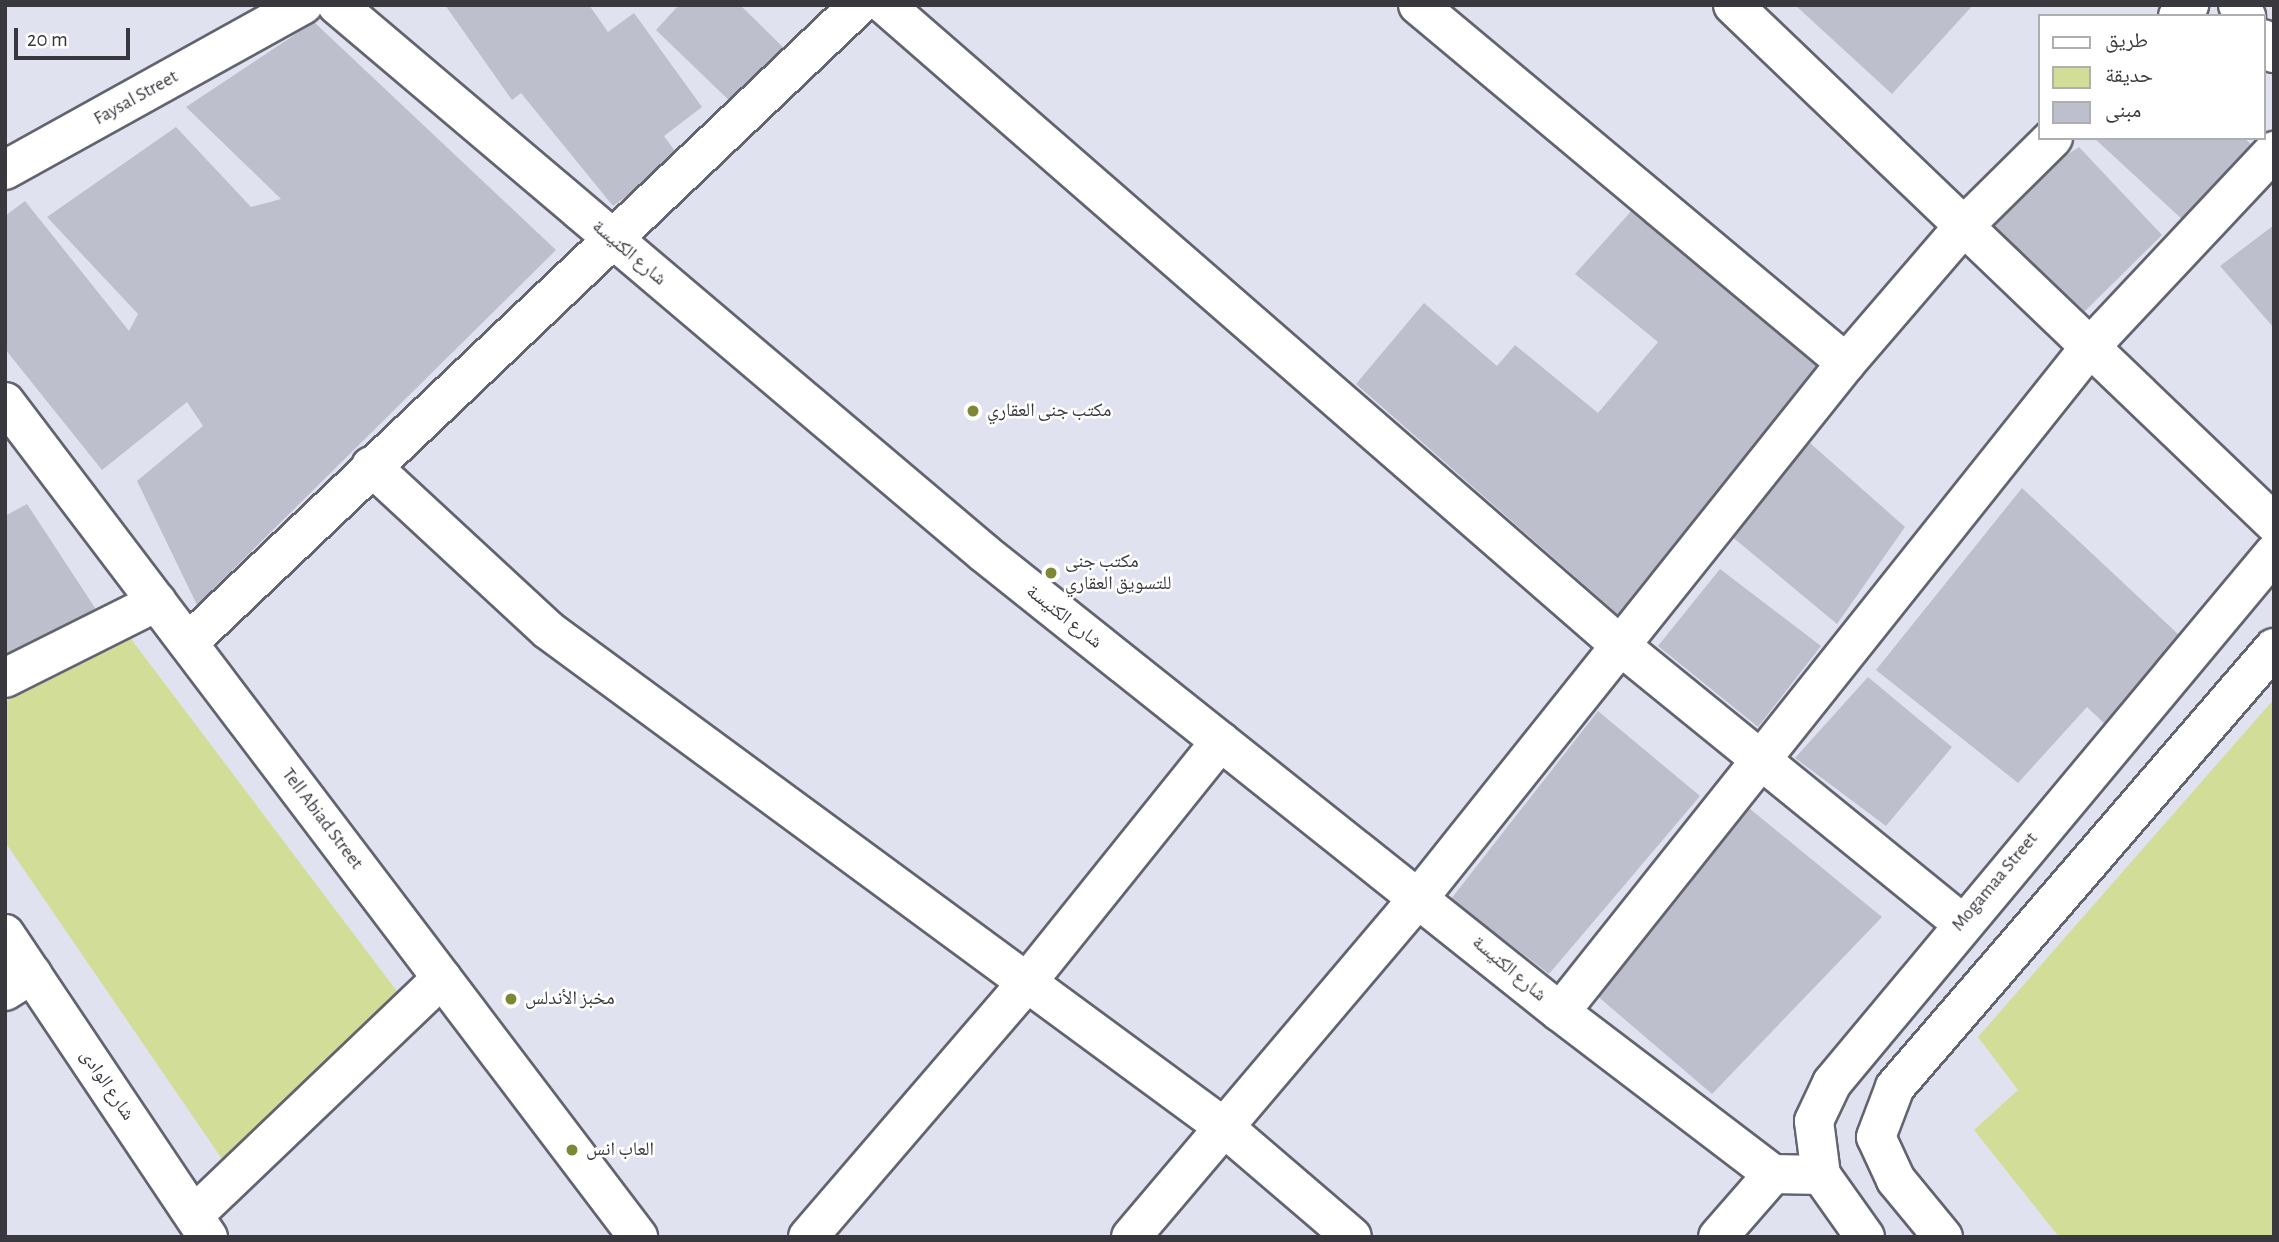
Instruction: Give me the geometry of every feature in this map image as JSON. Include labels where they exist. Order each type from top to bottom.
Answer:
[{"type":"street","name":"Faysal Street","points":[[5,170],[303,5]]},
{"type":"street","name":"شارع الكنيسة","points":[[337,5],[984,553],[1421,895],[1560,1012],[1773,1174]]},
{"type":"street","points":[[188,643],[859,5]]},
{"type":"street","points":[[886,5],[1622,647],[1960,922]]},
{"type":"street","points":[[1418,5],[1846,363]]},
{"type":"street","points":[[1733,5],[2274,523]]},
{"type":"street","points":[[1131,1237],[1421,895],[1622,647],[1846,363],[1964,226],[2051,140]]},
{"type":"street","points":[[1560,1012],[2090,347],[2274,151]]},
{"type":"street","name":"Tell Abiad Street","points":[[5,402],[638,1237]]},
{"type":"street","points":[[372,466],[548,630],[1225,1128],[1352,1237]]},
{"type":"street","name":"Mogamaa Street","points":[[1865,1237],[1821,1175],[1814,1121],[1832,1083],[1960,922],[2274,553]]},
{"type":"street","points":[[5,678],[158,602]]},
{"type":"street","points":[[1943,1237],[1896,1180],[1876,1137],[1895,1087],[2274,648]]},
{"type":"street","points":[[808,1237],[1027,982],[1221,741]]},
{"type":"street","name":"شارع الوادى","points":[[5,934],[19,983],[201,1226]]},
{"type":"street","points":[[201,1226],[442,978]]},
{"type":"street","points":[[1718,1237],[1773,1174],[1821,1175]]},
{"type":"green space","points":[[131,639],[399,994],[222,1159],[5,842],[5,702]]},
{"type":"green space","points":[[2274,699],[2274,1237],[2059,1237],[1974,1130],[2018,1090],[1978,1037]]},
{"type":"building","points":[[445,5],[589,5],[608,32],[634,13],[702,107],[664,136],[680,158],[613,206],[521,93],[512,100]]},
{"type":"building","points":[[679,5],[740,5],[790,54],[737,108],[656,30]]},
{"type":"building","points":[[1795,5],[1973,5],[1892,94]]},
{"type":"building","points":[[314,22],[556,250],[197,605],[137,481],[203,426],[187,402],[102,470],[5,349],[5,216],[25,201],[129,331],[138,314],[47,217],[176,127],[251,207],[281,199],[186,107]]},
{"type":"building","points":[[2096,140],[2246,140],[2252,145],[2184,221]]},
{"type":"building","points":[[2079,147],[2162,235],[2081,315],[1974,216]]},
{"type":"building","points":[[1634,208],[1820,363],[1623,619],[1356,384],[1424,303],[1497,366],[1515,345],[1598,413],[1658,342],[1575,274]]},
{"type":"building","points":[[2274,225],[2274,328],[2220,266]]},
{"type":"building","points":[[1810,443],[1905,527],[1837,624],[1730,535]]},
{"type":"building","points":[[2022,488],[2179,635],[2107,726],[2087,707],[2018,783],[1876,670]]},
{"type":"building","points":[[27,504],[99,614],[5,659],[5,516]]},
{"type":"building","points":[[1720,569],[1821,646],[1758,727],[1658,646]]},
{"type":"building","points":[[1868,677],[1952,747],[1886,826],[1795,758]]},
{"type":"building","points":[[1598,711],[1700,796],[1549,974],[1451,899]]},
{"type":"building","points":[[1749,808],[1882,917],[1712,1094],[1595,994]]},
{"type":"place","name":"مكتب جنى العقاري","points":[[973,411]]},
{"type":"place","name":"مكتب جنى للتسويق العقاري","points":[[1051,573]]},
{"type":"place","name":"مخبز الأندلس","points":[[511,999]]},
{"type":"place","name":"العاب انس","points":[[572,1150]]}]
